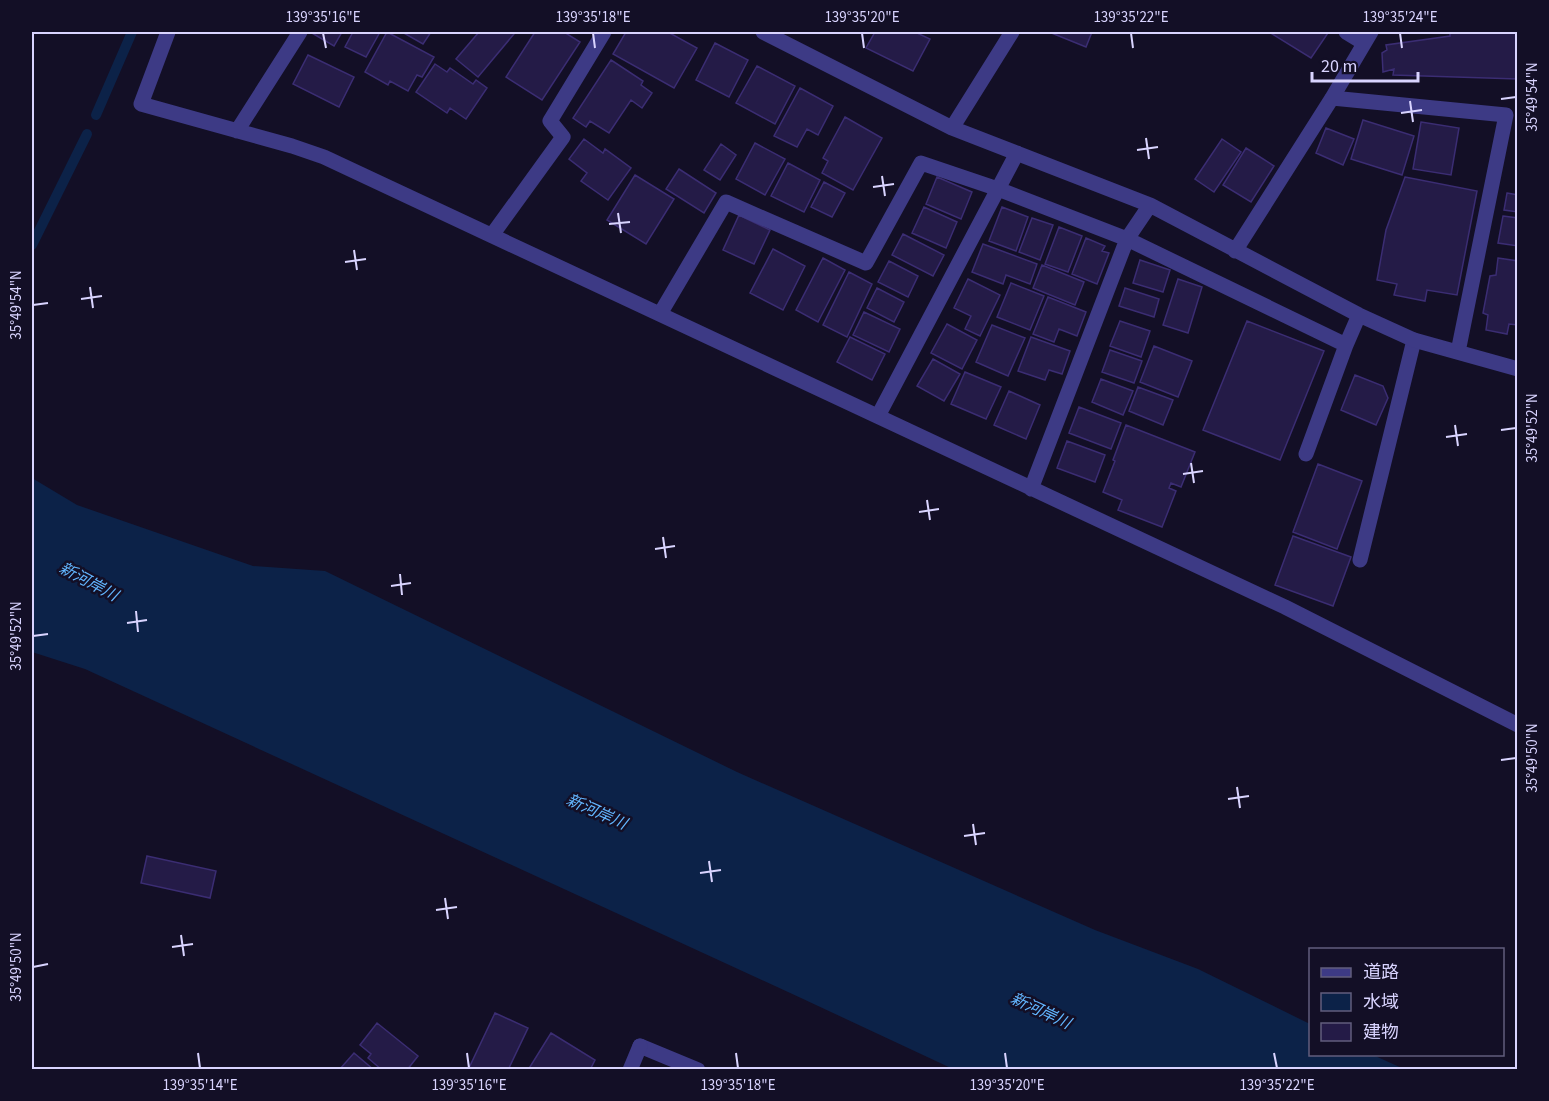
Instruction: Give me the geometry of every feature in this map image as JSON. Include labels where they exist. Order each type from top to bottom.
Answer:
[{"type":"street","points":[[168,32],[141,104],[324,157],[1285,607],[1518,725]]},
{"type":"street","points":[[237,131],[300,32]]},
{"type":"street","points":[[492,235],[564,137],[550,121],[604,32]]},
{"type":"street","points":[[763,32],[952,128],[1150,205],[1359,315],[1414,340],[1518,369]]},
{"type":"street","points":[[952,128],[1012,32]]},
{"type":"street","points":[[1235,251],[1368,37],[1346,32]]},
{"type":"street","points":[[1332,98],[1506,115],[1458,352]]},
{"type":"street","points":[[878,416],[1017,153]]},
{"type":"street","points":[[660,314],[726,202],[866,263],[921,162],[1127,239],[1346,345]]},
{"type":"street","points":[[1031,489],[1127,239],[1150,205]]},
{"type":"street","points":[[1306,454],[1359,315]]},
{"type":"street","points":[[1360,560],[1414,340]]},
{"type":"street","points":[[630,1070],[640,1046],[698,1070]]},
{"type":"water","name":"新河岸川","points":[[32,478],[77,505],[253,566],[325,571],[737,772],[1095,930],[1198,969],[1309,1024],[1309,1056],[1375,1056],[1404,1069],[953,1069],[85,669],[32,652]]},
{"type":"building","points":[[310,32],[342,32],[334,46]]},
{"type":"building","points":[[353,32],[380,32],[366,57],[345,47]]},
{"type":"building","points":[[387,32],[434,57],[422,77],[417,75],[408,91],[390,81],[388,85],[365,72]]},
{"type":"building","points":[[402,32],[431,32],[423,44]]},
{"type":"building","points":[[479,32],[511,32],[514,34],[478,77],[456,59]]},
{"type":"building","points":[[535,32],[564,32],[580,42],[542,100],[506,77]]},
{"type":"building","points":[[626,32],[668,32],[697,48],[674,88],[613,54]]},
{"type":"building","points":[[875,32],[915,32],[930,39],[913,71],[866,48]]},
{"type":"building","points":[[1049,32],[1092,32],[1086,47]]},
{"type":"building","points":[[1269,32],[1325,32],[1328,33],[1311,58]]},
{"type":"building","points":[[1450,32],[1518,32],[1518,79],[1393,75],[1394,69],[1383,72],[1382,53],[1387,50],[1386,45],[1450,36]]},
{"type":"building","points":[[715,43],[748,60],[729,97],[696,80]]},
{"type":"building","points":[[308,55],[354,77],[339,107],[293,84]]},
{"type":"building","points":[[611,60],[643,81],[641,85],[652,93],[642,108],[631,100],[609,133],[590,121],[586,127],[573,118]]},
{"type":"building","points":[[435,64],[447,72],[450,68],[473,84],[476,80],[487,88],[466,119],[450,108],[447,113],[416,92]]},
{"type":"building","points":[[757,66],[795,86],[775,124],[736,103]]},
{"type":"building","points":[[800,88],[833,106],[818,135],[807,129],[797,147],[774,136]]},
{"type":"building","points":[[845,117],[882,138],[853,190],[822,173],[828,161],[823,158]]},
{"type":"building","points":[[1363,120],[1414,136],[1402,175],[1351,159]]},
{"type":"building","points":[[1421,122],[1459,128],[1451,175],[1413,169]]},
{"type":"building","points":[[1326,128],[1354,139],[1343,165],[1316,153]]},
{"type":"building","points":[[584,139],[603,153],[605,149],[631,168],[608,200],[581,181],[587,173],[569,159]]},
{"type":"building","points":[[1222,139],[1241,152],[1214,192],[1195,179]]},
{"type":"building","points":[[755,143],[785,159],[765,195],[736,179]]},
{"type":"building","points":[[721,144],[736,155],[720,180],[704,170]]},
{"type":"building","points":[[1246,148],[1274,166],[1251,202],[1223,185]]},
{"type":"building","points":[[788,163],[820,180],[804,212],[771,196]]},
{"type":"building","points":[[679,169],[716,193],[704,213],[666,189]]},
{"type":"building","points":[[635,175],[674,199],[646,244],[607,220]]},
{"type":"building","points":[[937,177],[972,192],[961,219],[926,204]]},
{"type":"building","points":[[1405,177],[1477,191],[1457,295],[1427,290],[1425,301],[1394,295],[1397,284],[1377,280],[1386,230]]},
{"type":"building","points":[[824,182],[845,193],[832,217],[811,207]]},
{"type":"building","points":[[1507,193],[1518,195],[1518,212],[1504,210]]},
{"type":"building","points":[[924,207],[957,222],[946,248],[912,233]]},
{"type":"building","points":[[1002,207],[1028,217],[1016,251],[989,241]]},
{"type":"building","points":[[739,215],[770,230],[754,264],[723,250]]},
{"type":"building","points":[[1503,216],[1518,218],[1518,246],[1498,243]]},
{"type":"building","points":[[1032,218],[1053,225],[1040,260],[1019,252]]},
{"type":"building","points":[[1059,227],[1082,236],[1068,272],[1045,264]]},
{"type":"building","points":[[903,234],[944,255],[933,276],[892,255]]},
{"type":"building","points":[[1086,238],[1105,246],[1102,251],[1109,253],[1097,284],[1072,274]]},
{"type":"building","points":[[983,244],[1037,264],[1030,284],[1006,275],[1003,284],[972,272]]},
{"type":"building","points":[[773,249],[805,266],[783,310],[750,293]]},
{"type":"building","points":[[823,258],[845,270],[818,322],[796,310]]},
{"type":"building","points":[[1498,258],[1518,261],[1518,325],[1509,324],[1507,334],[1486,330],[1488,315],[1483,313],[1490,276],[1496,275]]},
{"type":"building","points":[[1140,260],[1170,270],[1163,292],[1133,283]]},
{"type":"building","points":[[889,261],[918,276],[908,297],[878,282]]},
{"type":"building","points":[[1042,265],[1084,282],[1075,305],[1033,288]]},
{"type":"building","points":[[849,272],[872,284],[847,337],[823,325]]},
{"type":"building","points":[[968,279],[1000,295],[980,336],[965,329],[971,316],[954,308]]},
{"type":"building","points":[[1178,279],[1202,287],[1188,333],[1163,325]]},
{"type":"building","points":[[1011,283],[1044,296],[1030,330],[997,317]]},
{"type":"building","points":[[877,288],[904,302],[894,322],[867,308]]},
{"type":"building","points":[[1125,288],[1159,299],[1154,317],[1119,306]]},
{"type":"building","points":[[1048,297],[1086,312],[1077,336],[1059,329],[1054,342],[1033,334]]},
{"type":"building","points":[[864,312],[900,329],[889,352],[853,335]]},
{"type":"building","points":[[1120,321],[1150,331],[1141,357],[1110,346]]},
{"type":"building","points":[[1247,321],[1324,351],[1280,460],[1203,430]]},
{"type":"building","points":[[947,324],[977,340],[962,369],[931,353]]},
{"type":"building","points":[[992,325],[1025,338],[1008,376],[976,362]]},
{"type":"building","points":[[850,337],[885,354],[872,380],[837,362]]},
{"type":"building","points":[[1031,337],[1070,351],[1062,374],[1049,370],[1045,380],[1018,371]]},
{"type":"building","points":[[1154,346],[1192,361],[1178,397],[1140,382]]},
{"type":"building","points":[[1110,350],[1142,361],[1134,383],[1102,372]]},
{"type":"building","points":[[933,359],[960,374],[944,401],[917,386]]},
{"type":"building","points":[[965,372],[1001,387],[986,419],[951,404]]},
{"type":"building","points":[[1355,375],[1383,386],[1388,398],[1376,425],[1341,410]]},
{"type":"building","points":[[1101,379],[1133,391],[1123,415],[1092,402]]},
{"type":"building","points":[[1138,387],[1173,400],[1163,425],[1129,411]]},
{"type":"building","points":[[1009,391],[1040,405],[1026,439],[994,425]]},
{"type":"building","points":[[1079,407],[1121,423],[1111,449],[1069,433]]},
{"type":"building","points":[[1126,425],[1195,452],[1181,487],[1171,483],[1169,488],[1176,491],[1162,527],[1118,510],[1122,500],[1103,492]]},
{"type":"building","points":[[1067,441],[1105,455],[1095,482],[1057,468]]},
{"type":"building","points":[[1318,464],[1362,481],[1337,549],[1293,532]]},
{"type":"building","points":[[1293,536],[1351,557],[1333,606],[1275,585]]},
{"type":"building","points":[[147,856],[216,871],[210,898],[141,883]]},
{"type":"building","points":[[495,1013],[528,1028],[508,1070],[468,1070]]},
{"type":"building","points":[[377,1023],[418,1056],[407,1070],[396,1068],[395,1070],[382,1070],[368,1058],[371,1054],[360,1045]]},
{"type":"building","points":[[551,1033],[595,1060],[590,1070],[528,1070]]},
{"type":"building","points":[[354,1053],[374,1070],[339,1070]]},
{"type":"waterway","points":[[96,115],[132,32]]},
{"type":"waterway","points":[[32,245],[87,134]]}]
